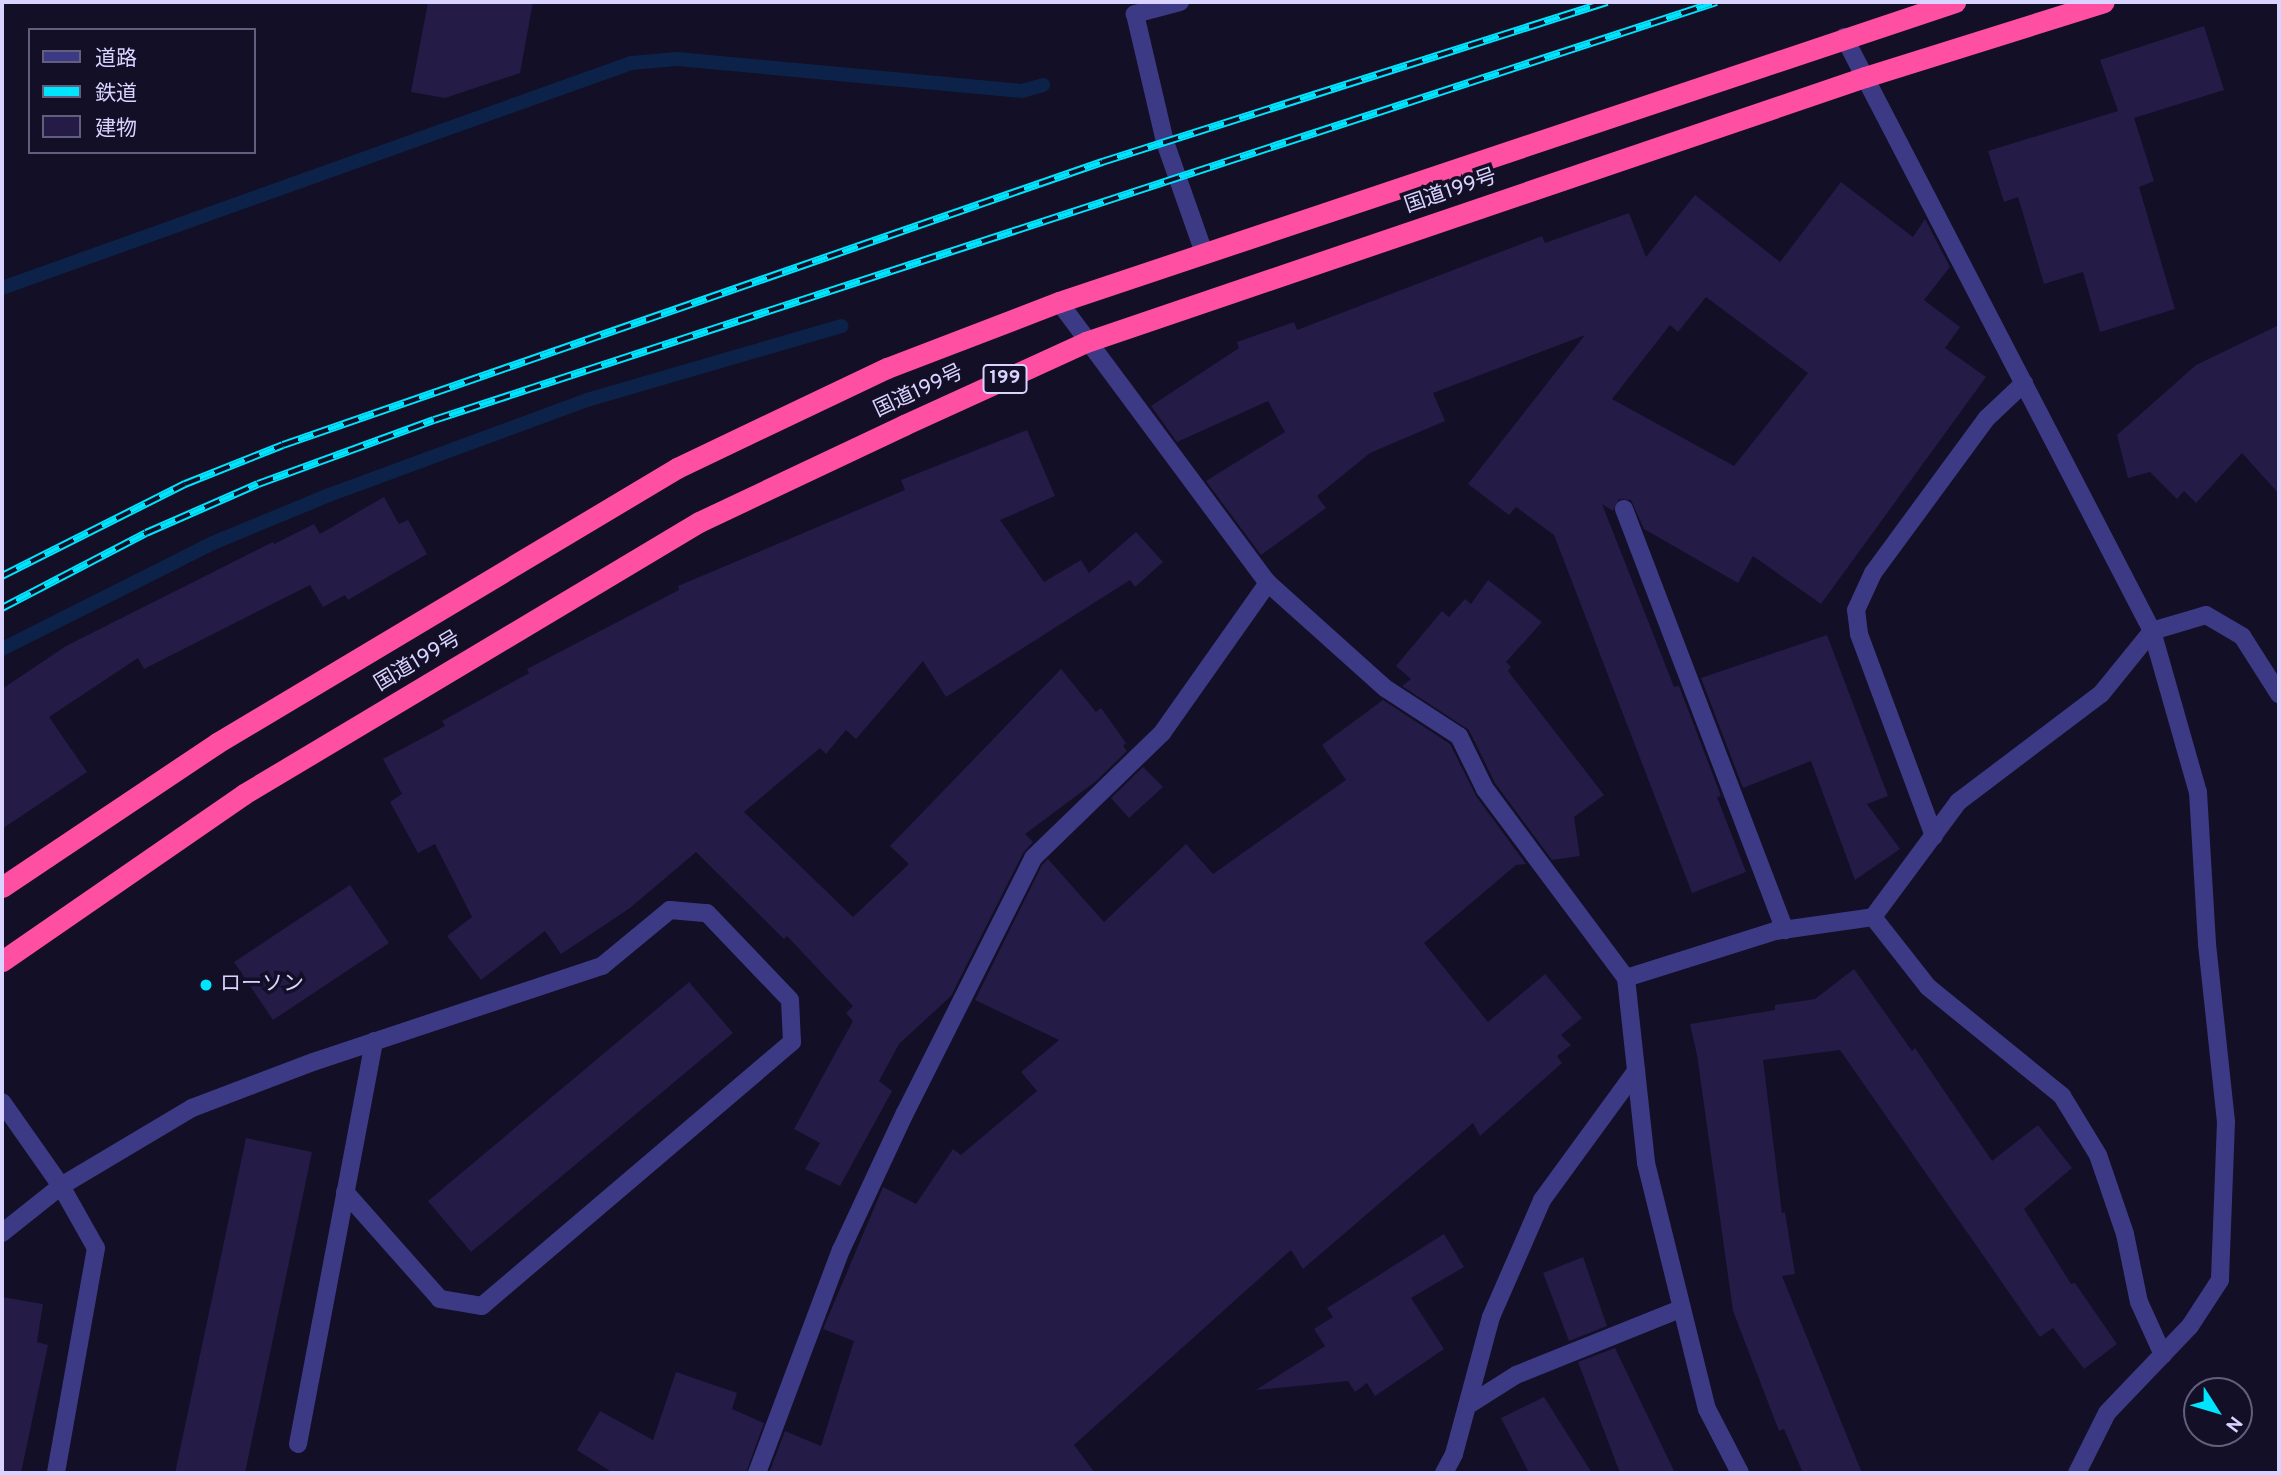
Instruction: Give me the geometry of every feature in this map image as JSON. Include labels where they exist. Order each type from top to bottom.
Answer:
[{"type":"highway","name":"国道199号","points":[[2,887],[217,743],[677,468],[887,368],[1059,302],[1955,2]]},
{"type":"highway","name":"国道199号","points":[[2,961],[244,794],[699,522],[1086,342],[1865,77],[2104,2]]},
{"type":"street","points":[[1180,2],[1135,14],[1165,142],[1204,253]]},
{"type":"street","points":[[1844,37],[2152,631],[2198,792],[2207,944],[2226,1122],[2220,1280],[2190,1326],[2107,1413],[2077,1473]]},
{"type":"street","points":[[1059,302],[1086,342],[1268,583],[1385,688],[1459,736],[1485,789],[1626,978],[1646,1163],[1680,1309],[1707,1409],[1740,1473]]},
{"type":"street","points":[[1934,836],[1859,634],[1856,610],[1873,573],[1970,440],[1987,418],[2024,383]]},
{"type":"street","points":[[1624,509],[1785,930]]},
{"type":"street","points":[[757,1473],[841,1250],[905,1113],[1033,858],[1162,733],[1268,583]]},
{"type":"street","points":[[1626,978],[1785,930],[1873,917],[1958,802],[2101,694],[2152,631],[2206,615],[2242,636],[2279,694]]},
{"type":"street","points":[[2,1233],[61,1186],[192,1108],[374,1041],[602,966],[670,910],[707,913],[790,1000],[792,1042],[482,1306],[440,1299],[345,1192]]},
{"type":"street","points":[[1873,917],[1928,987],[2062,1096],[2098,1155],[2125,1234],[2139,1302],[2163,1355]]},
{"type":"street","points":[[298,1444],[374,1041]]},
{"type":"street","points":[[1444,1473],[1454,1454],[1491,1317],[1542,1200],[1636,1071]]},
{"type":"street","points":[[2,1102],[61,1186],[96,1248],[56,1473]]},
{"type":"street","points":[[1467,1406],[1516,1375],[1680,1309]]},
{"type":"building","points":[[428,2],[533,2],[520,73],[445,98],[411,92]]},
{"type":"building","points":[[2204,26],[2224,90],[2134,118],[2154,181],[2139,187],[2175,309],[2100,332],[2083,272],[2044,284],[2018,197],[2004,202],[1988,151],[2118,111],[2100,60]]},
{"type":"building","points":[[1841,182],[1913,237],[1925,219],[1950,267],[1924,300],[1960,327],[1945,348],[1986,377],[1821,604],[1753,556],[1738,583],[1644,529],[1631,500],[1619,499],[1613,511],[1602,504],[1674,687],[1679,686],[1721,796],[1717,797],[1746,872],[1692,893],[1554,535],[1516,507],[1509,515],[1468,484],[1585,335],[1433,393],[1445,421],[1370,453],[1317,496],[1326,508],[1261,555],[1206,481],[1285,432],[1268,401],[1177,442],[1151,406],[1239,348],[1237,342],[1294,322],[1297,330],[1542,236],[1545,243],[1629,213],[1646,257],[1695,195],[1780,262]],"holes":[[[1706,297],[1808,373],[1734,466],[1612,399],[1670,325],[1678,332]]]},
{"type":"building","points":[[2279,325],[2279,494],[2242,453],[2196,503],[2184,491],[2177,499],[2150,472],[2128,478],[2117,435],[2196,365]]},
{"type":"building","points":[[1027,430],[1055,496],[1000,520],[1044,582],[1081,560],[1089,573],[1136,532],[1163,562],[1135,587],[1130,580],[946,697],[923,661],[856,739],[846,730],[826,754],[820,748],[744,812],[853,917],[909,864],[890,846],[1061,669],[1096,712],[1101,708],[1126,743],[1123,746],[1127,751],[1095,782],[1025,834],[1033,842],[1023,853],[951,996],[899,1044],[879,1081],[892,1091],[840,1186],[805,1169],[820,1143],[794,1129],[853,1021],[846,1013],[853,1006],[787,936],[784,939],[696,852],[630,908],[561,954],[545,931],[481,980],[447,936],[472,917],[435,844],[418,853],[390,802],[402,794],[383,759],[445,726],[442,721],[529,673],[527,669],[679,590],[678,586],[905,490],[901,480]]},
{"type":"building","points":[[384,497],[399,524],[408,520],[427,554],[348,600],[345,595],[323,607],[310,585],[144,669],[138,658],[49,717],[87,772],[2,829],[2,689],[66,646],[273,542],[274,544],[314,524],[320,534]]},
{"type":"building","points":[[1488,580],[1542,622],[1506,662],[1511,667],[1508,671],[1604,795],[1574,817],[1580,856],[1552,860],[1495,783],[1469,730],[1402,686],[1411,679],[1396,666],[1442,611],[1449,617],[1465,599],[1471,604]]},
{"type":"building","points":[[1827,635],[1888,796],[1867,804],[1900,849],[1855,880],[1811,761],[1743,788],[1701,678]]},
{"type":"building","points":[[1383,700],[1450,744],[1476,796],[1526,864],[1516,865],[1424,943],[1488,1022],[1545,974],[1582,1018],[1561,1035],[1571,1045],[1557,1056],[1562,1063],[1480,1136],[1473,1123],[1303,1269],[1291,1250],[1074,1445],[1095,1473],[769,1473],[785,1431],[821,1446],[854,1341],[823,1329],[883,1187],[916,1204],[953,1149],[961,1155],[1037,1091],[1021,1072],[1059,1040],[975,1000],[1042,865],[1048,859],[1104,922],[1186,844],[1213,874],[1346,780],[1322,745]]},
{"type":"building","points":[[1143,767],[1163,787],[1129,818],[1111,798]]},
{"type":"building","points":[[350,885],[389,943],[273,1020],[234,962]]},
{"type":"building","points":[[1854,969],[1912,1051],[1915,1048],[1992,1161],[2038,1125],[2072,1168],[2024,1209],[2071,1284],[2075,1283],[2117,1344],[2084,1369],[2053,1328],[2040,1337],[1840,1050],[1763,1060],[1782,1213],[1785,1212],[1795,1274],[1782,1276],[1862,1473],[1803,1473],[1784,1429],[1779,1431],[1733,1311],[1697,1055],[1690,1024],[1775,1010],[1775,1005],[1815,999]]},
{"type":"building","points":[[689,982],[733,1033],[471,1252],[428,1201]]},
{"type":"building","points":[[246,1138],[312,1152],[245,1473],[175,1473]]},
{"type":"building","points":[[1444,1234],[1464,1267],[1411,1298],[1444,1349],[1375,1396],[1367,1383],[1355,1392],[1348,1381],[1256,1390],[1325,1346],[1314,1329],[1333,1317],[1327,1308]]},
{"type":"building","points":[[1583,1257],[1607,1326],[1569,1341],[1543,1273]]},
{"type":"building","points":[[2,1297],[43,1304],[37,1342],[48,1345],[21,1473],[2,1473]]},
{"type":"building","points":[[1615,1348],[1675,1473],[1620,1473],[1578,1362]]},
{"type":"building","points":[[676,1372],[737,1393],[732,1409],[764,1423],[746,1473],[613,1473],[577,1450],[600,1411],[653,1440]]},
{"type":"building","points":[[1544,1397],[1592,1473],[1529,1473],[1501,1418]]},
{"type":"waterway","points":[[2,288],[631,63],[677,59],[1022,91],[1043,85]]},
{"type":"waterway","points":[[2,649],[213,543],[329,495],[587,400],[841,326]]},
{"type":"railway","points":[[2,576],[185,484],[283,445],[1102,162],[1607,2]]},
{"type":"railway","points":[[2,608],[146,533],[258,484],[434,420],[1717,2]]},
{"type":"place","name":"ローソン","points":[[206,985]]}]
